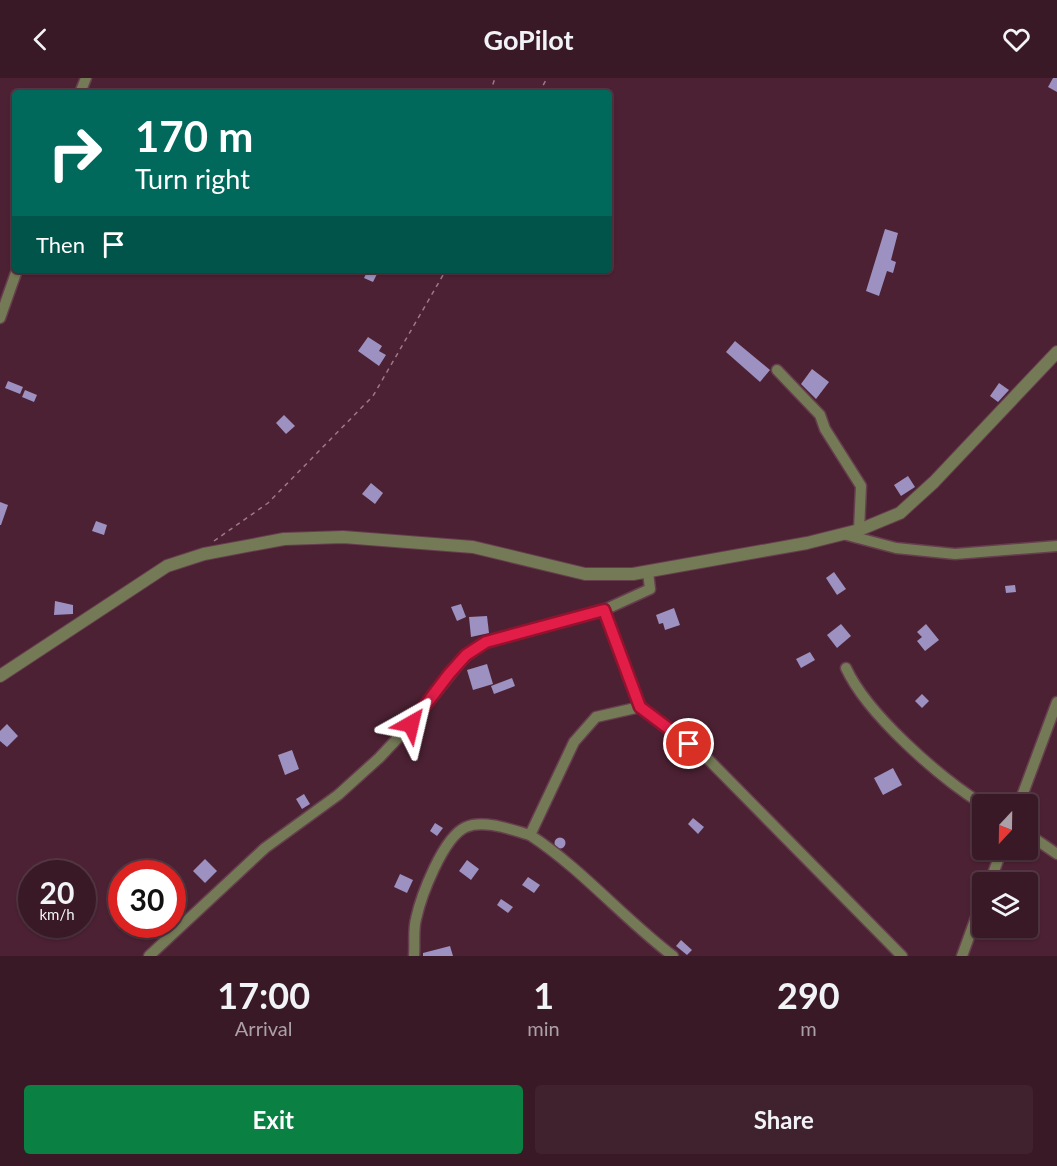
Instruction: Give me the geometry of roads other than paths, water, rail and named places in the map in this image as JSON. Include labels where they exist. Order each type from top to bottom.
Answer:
[{"type":"street","points":[[0,318],[16,273]]},
{"type":"street","points":[[0,676],[167,566],[204,554],[284,539],[343,537],[473,548],[585,574],[633,574],[860,530],[900,513],[934,482],[1057,352]]},
{"type":"street","points":[[777,370],[820,415],[825,429],[861,486],[860,530]]},
{"type":"street","points":[[843,534],[896,548],[955,554],[1057,546]]},
{"type":"street","points":[[149,956],[265,848],[338,795],[379,758],[411,724],[466,655],[486,642],[604,610],[650,589],[648,572]]},
{"type":"street","points":[[604,610],[640,707],[705,756],[902,956]]},
{"type":"street","points":[[846,668],[854,686],[907,743],[972,798]]},
{"type":"street","points":[[1023,794],[1057,702]]},
{"type":"street","points":[[530,835],[574,742],[596,717],[640,707]]},
{"type":"street","points":[[414,956],[415,921],[428,881],[450,840],[465,827],[483,825],[530,835],[552,850],[636,928],[673,956]]},
{"type":"street","points":[[1038,841],[1057,854]]},
{"type":"street","points":[[962,956],[972,928]]}]
